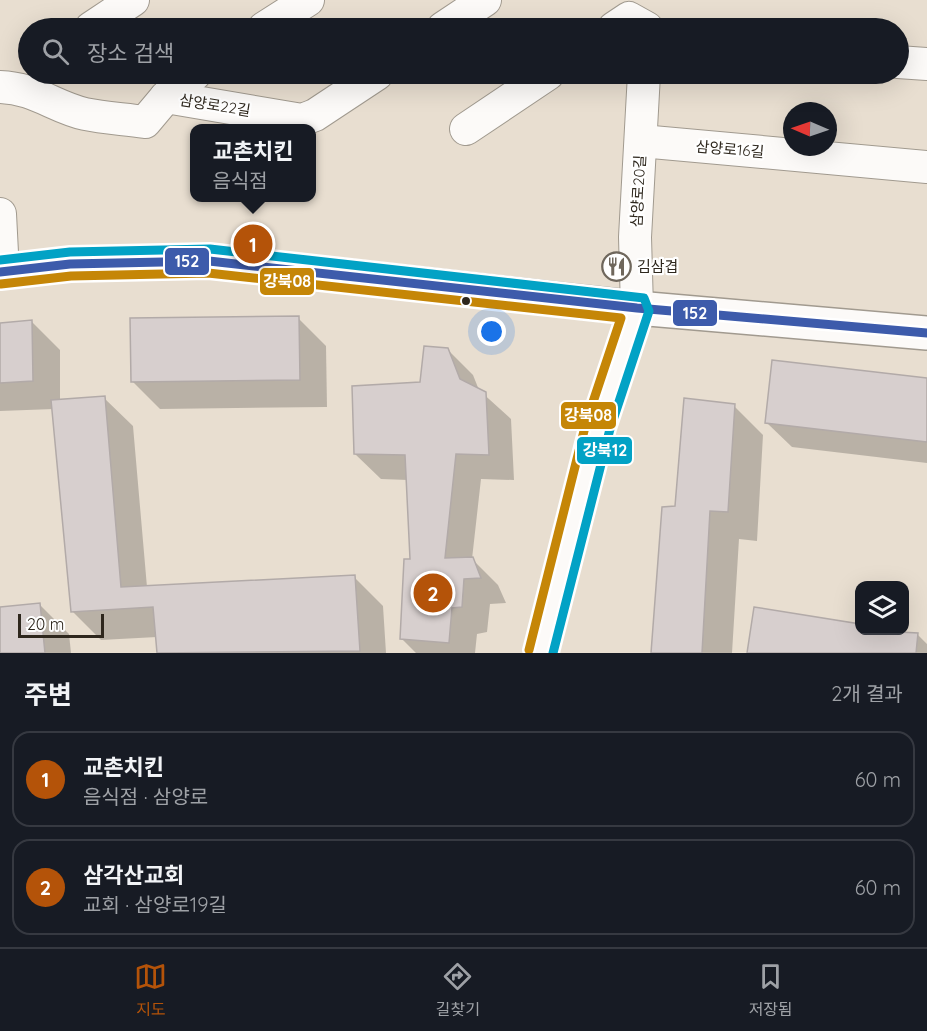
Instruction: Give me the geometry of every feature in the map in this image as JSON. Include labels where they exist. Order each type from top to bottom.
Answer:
[{"type":"main road","points":[[2,272],[70,264],[208,261],[637,308],[927,333]]},
{"type":"main road","points":[[541,653],[598,426],[637,308]]},
{"type":"street","points":[[106,18],[133,0]]},
{"type":"street","points":[[280,18],[308,0]]},
{"type":"street","points":[[458,18],[485,0]]},
{"type":"street","points":[[647,18],[648,0]]},
{"type":"street","points":[[909,63],[927,64]]},
{"type":"street","points":[[0,81],[18,71]]},
{"type":"street","points":[[166,98],[183,84]]},
{"type":"street","name":"삼양로22길","points":[[0,87],[27,91],[83,114],[145,122],[166,98],[302,120],[315,115],[362,84]]},
{"type":"street","points":[[466,129],[533,84]]},
{"type":"street","name":"삼양로20길","points":[[637,308],[635,237],[643,84]]},
{"type":"street","name":"삼양로16길","points":[[640,141],[927,167]]},
{"type":"street","points":[[0,214],[2,272]]},
{"type":"building","points":[[299,316],[300,380],[131,382],[130,318]]},
{"type":"building","points":[[32,320],[33,381],[0,383],[0,323]]},
{"type":"building","points":[[424,346],[448,348],[460,379],[486,392],[489,455],[456,454],[445,558],[473,557],[481,578],[464,579],[462,607],[452,608],[449,643],[400,639],[404,559],[410,559],[405,455],[354,454],[352,386],[420,382]]},
{"type":"building","points":[[772,360],[927,378],[927,442],[765,423]]},
{"type":"building","points":[[105,396],[121,587],[355,575],[360,651],[157,653],[153,607],[71,612],[51,400]]},
{"type":"building","points":[[684,398],[735,404],[728,512],[710,511],[702,653],[651,653],[662,507],[675,506]]},
{"type":"building","points":[[40,603],[45,653],[0,653],[0,607]]},
{"type":"building","points":[[754,607],[855,623],[855,635],[918,633],[916,653],[747,653]]},
{"type":"transit line","name":"강북12","points":[[0,260],[70,252],[210,249],[644,298],[649,311],[610,429],[553,653]]},
{"type":"transit line","name":"152","points":[[0,272],[70,264],[209,261],[637,308],[927,333]]},
{"type":"transit line","name":"강북08","points":[[1,284],[71,276],[208,273],[621,318],[586,423],[529,650]]},
{"type":"place","name":"교촌치킨","points":[[253,244]]},
{"type":"place","name":"김삼겹","points":[[616,266]]},
{"type":"place","name":"삼각산교회","points":[[433,593]]}]
